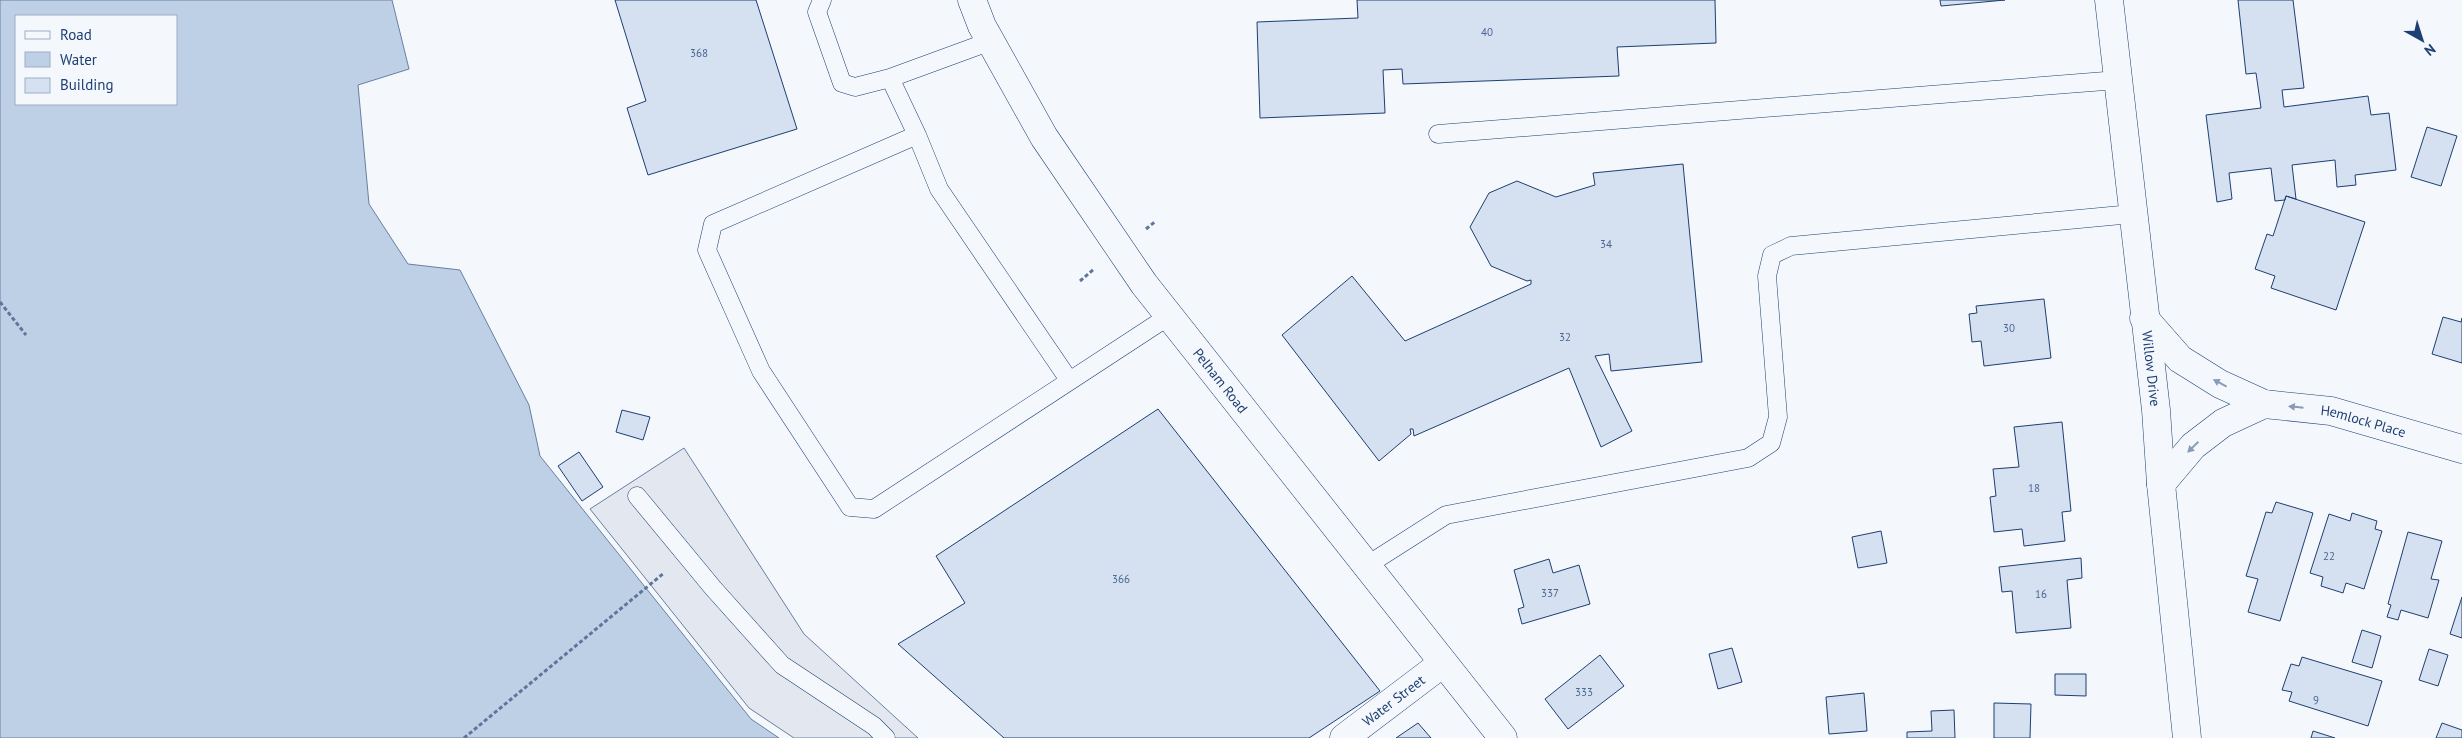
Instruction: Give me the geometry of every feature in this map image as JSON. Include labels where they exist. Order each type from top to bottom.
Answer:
[{"type":"street","name":"Pelham Road","points":[[972,0],[991,41],[1044,137],[1144,284],[1504,738]]},
{"type":"street","name":"Willow Drive","points":[[2109,0],[2132,214],[2156,410],[2161,484],[2187,738]]},
{"type":"street","name":"Hemlock Place","points":[[2144,318],[2180,359],[2220,384],[2264,404],[2331,410],[2462,449]]},
{"type":"street","name":"Hemlock Place","points":[[2161,484],[2193,446],[2223,423],[2264,404]]},
{"type":"street","name":"Water Street","points":[[1344,738],[1443,663]]},
{"type":"lane","points":[[822,0],[817,12],[842,83],[855,88],[890,78],[991,41]]},
{"type":"lane","points":[[890,78],[917,135],[939,189],[1069,380]]},
{"type":"lane","points":[[1438,134],[2118,80]]},
{"type":"lane","points":[[917,135],[713,224],[707,250],[762,371],[850,507],[874,509],[1169,316]]},
{"type":"lane","points":[[1366,566],[1446,515],[1748,458],[1771,443],[1778,417],[1767,276],[1772,255],[1791,246],[2132,214]]},
{"type":"lane","points":[[637,496],[782,665],[874,726],[886,738]]},
{"type":"path","points":[[0,302],[26,335]]},
{"type":"path","points":[[464,738],[686,555]]},
{"type":"shaded area","points":[[684,448],[804,634],[918,738],[794,738],[749,708],[590,509]]},
{"type":"water","points":[[0,0],[392,0],[409,69],[358,85],[369,204],[408,264],[460,270],[529,405],[540,456],[751,719],[779,738],[0,738]]},
{"type":"building","points":[[615,0],[756,0],[797,129],[648,175],[627,108],[646,101]]},
{"type":"building","points":[[1357,0],[1715,0],[1716,43],[1617,47],[1619,76],[1403,84],[1402,69],[1383,70],[1385,113],[1260,118],[1257,22],[1358,18]]},
{"type":"building","points":[[1940,0],[2005,0],[1941,6]]},
{"type":"building","points":[[2238,0],[2293,0],[2304,88],[2282,90],[2284,107],[2368,96],[2371,115],[2389,113],[2396,170],[2355,175],[2356,185],[2337,187],[2335,160],[2292,165],[2296,199],[2286,196],[2285,200],[2275,201],[2271,168],[2229,173],[2232,199],[2217,202],[2206,115],[2261,108],[2256,73],[2246,74]]},
{"type":"building","points":[[2427,127],[2457,136],[2441,186],[2411,177]]},
{"type":"building","points":[[1683,164],[1702,362],[1611,371],[1609,354],[1595,356],[1632,431],[1601,447],[1569,368],[1414,436],[1413,429],[1410,429],[1411,434],[1379,461],[1282,335],[1352,276],[1405,341],[1531,284],[1531,280],[1527,281],[1491,266],[1470,227],[1489,193],[1517,181],[1556,197],[1595,185],[1593,173]]},
{"type":"building","points":[[2286,196],[2365,222],[2336,310],[2271,288],[2275,276],[2255,269],[2267,234],[2273,236]]},
{"type":"building","points":[[2044,299],[2051,358],[1984,366],[1981,341],[1972,342],[1969,314],[1977,313],[1976,306]]},
{"type":"building","points":[[2443,317],[2461,322],[2462,318],[2462,363],[2432,354]]},
{"type":"building","points":[[1158,409],[1380,691],[1309,738],[1004,738],[898,644],[965,603],[936,556]]},
{"type":"building","points":[[622,410],[650,417],[643,440],[616,432]]},
{"type":"building","points":[[2062,422],[2071,511],[2062,512],[2065,541],[2024,546],[2022,529],[1994,532],[1990,497],[1996,496],[1993,469],[2019,467],[2014,427]]},
{"type":"building","points":[[579,452],[603,487],[582,501],[558,466]]},
{"type":"building","points":[[2276,502],[2313,513],[2280,621],[2248,612],[2258,579],[2246,576],[2266,512],[2272,513]]},
{"type":"building","points":[[2352,513],[2377,521],[2375,529],[2382,531],[2364,589],[2346,583],[2343,593],[2321,586],[2323,577],[2310,573],[2329,514],[2350,521]]},
{"type":"building","points":[[1881,531],[1887,563],[1858,568],[1852,537]]},
{"type":"building","points":[[2408,532],[2442,541],[2431,579],[2439,580],[2428,618],[2401,610],[2398,620],[2387,617],[2391,605],[2388,604]]},
{"type":"building","points":[[2081,558],[2082,578],[2067,580],[2071,628],[2016,633],[2012,591],[2002,592],[1999,567]]},
{"type":"building","points":[[1549,559],[1553,573],[1579,565],[1590,604],[1522,624],[1518,609],[1524,607],[1514,570]]},
{"type":"building","points":[[2462,597],[2462,638],[2450,634]]},
{"type":"building","points":[[2362,630],[2381,636],[2372,668],[2352,662]]},
{"type":"building","points":[[1732,648],[1742,682],[1718,689],[1709,654]]},
{"type":"building","points":[[2429,649],[2448,655],[2438,686],[2419,680]]},
{"type":"building","points":[[1600,655],[1624,686],[1568,729],[1545,699]]},
{"type":"building","points":[[2302,657],[2382,681],[2368,726],[2289,701],[2292,692],[2282,690],[2291,664],[2299,666]]},
{"type":"building","points":[[2055,674],[2086,674],[2086,696],[2055,695]]},
{"type":"building","points":[[1864,693],[1867,731],[1829,734],[1826,697]]},
{"type":"building","points":[[1994,703],[2031,704],[2030,738],[1994,738]]},
{"type":"building","points":[[1954,710],[1955,738],[1907,738],[1907,732],[1932,731],[1931,711]]},
{"type":"building","points":[[1418,723],[1431,738],[1396,738]]},
{"type":"building","points":[[2442,723],[2462,730],[2462,738],[2436,738]]},
{"type":"building","points":[[2313,731],[2335,738],[2311,738]]}]
